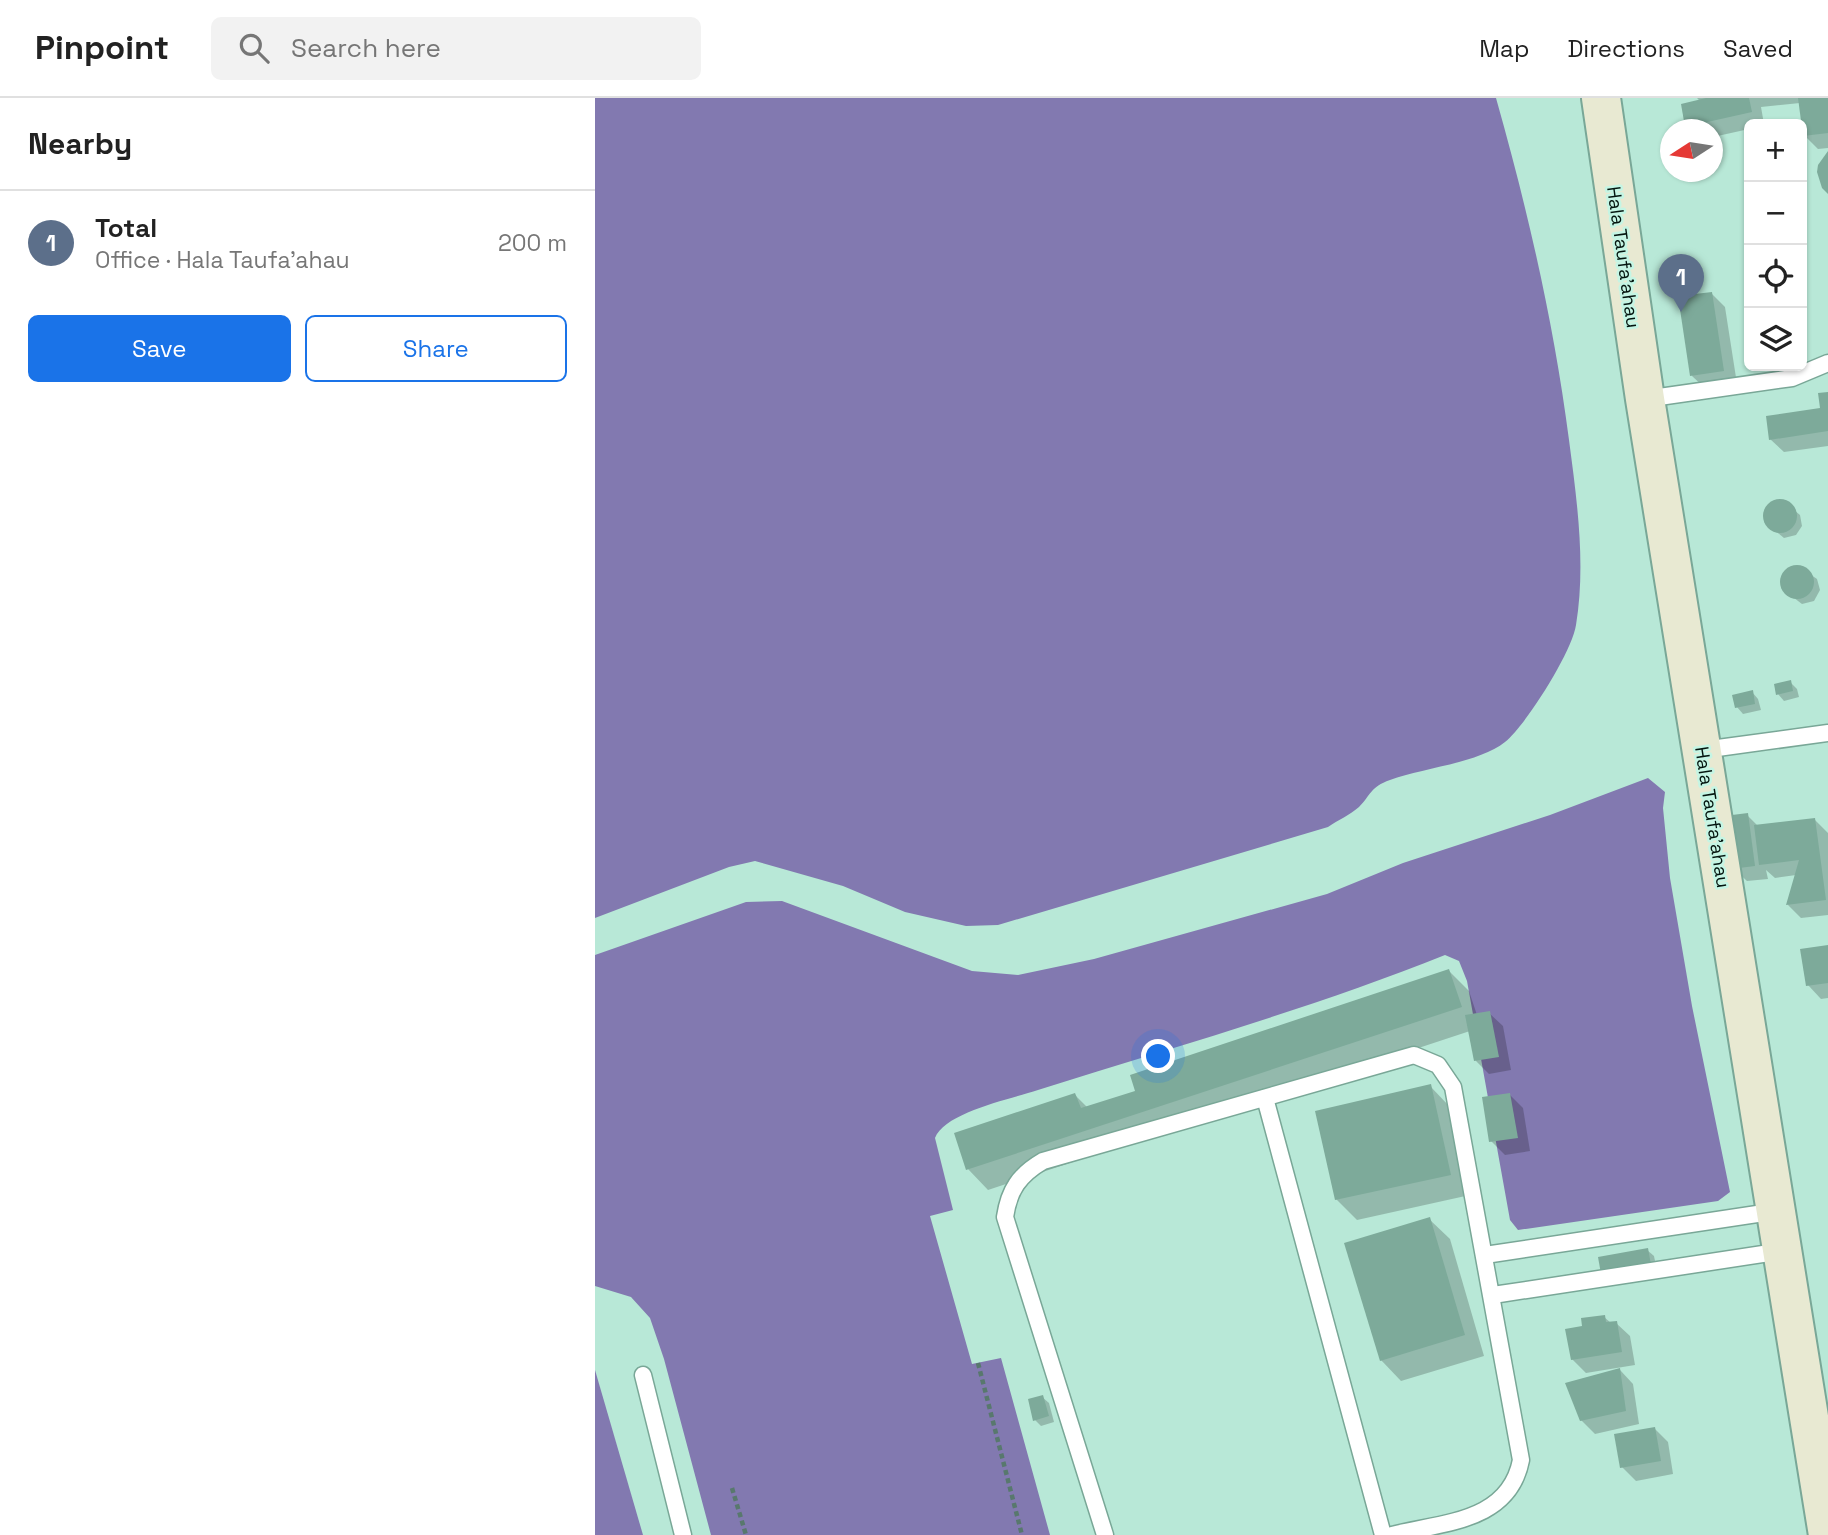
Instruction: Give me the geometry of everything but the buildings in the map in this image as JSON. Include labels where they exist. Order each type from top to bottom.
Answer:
[{"type":"street","name":"Hala Taufa'ahau","points":[[1601,98],[1645,400],[1828,1535]]},
{"type":"lane","points":[[1645,400],[1791,378],[1828,363]]},
{"type":"lane","points":[[1703,750],[1828,733]]},
{"type":"lane","points":[[1105,1535],[1005,1217],[1015,1183],[1028,1170],[1043,1161],[1414,1055],[1438,1065],[1453,1087],[1520,1442],[1521,1460],[1518,1477],[1510,1493],[1497,1505],[1481,1513],[1392,1535]]},
{"type":"lane","points":[[1265,1098],[1383,1535]]},
{"type":"lane","points":[[1485,1255],[1777,1211]]},
{"type":"lane","points":[[1493,1295],[1783,1251]]},
{"type":"lane","points":[[643,1375],[683,1535]]},
{"type":"path","points":[[978,1363],[1021,1535]]},
{"type":"path","points":[[732,1488],[746,1535]]},
{"type":"shaded area","points":[[595,98],[1496,98],[1519,183],[1548,311],[1563,397],[1577,509],[1580,579],[1576,625],[1566,652],[1547,687],[1505,742],[1481,755],[1383,783],[1355,810],[1328,827],[998,925],[966,926],[905,912],[843,886],[755,861],[729,867],[595,918]]},
{"type":"shaded area","points":[[1648,778],[1665,792],[1663,808],[1670,878],[1692,1006],[1730,1192],[1718,1201],[1518,1230],[1510,1220],[1467,981],[1459,961],[1445,955],[1294,1010],[980,1108],[952,1121],[941,1129],[935,1138],[953,1210],[930,1216],[972,1364],[1001,1358],[1050,1535],[711,1535],[664,1359],[650,1318],[631,1297],[595,1286],[595,955],[746,902],[782,901],[972,971],[1018,975],[1094,959],[1327,894],[1403,863],[1550,815]]},
{"type":"shaded area","points":[[595,1370],[643,1535],[595,1535]]},
{"type":"place","name":"Total","points":[[1681,312]]}]
